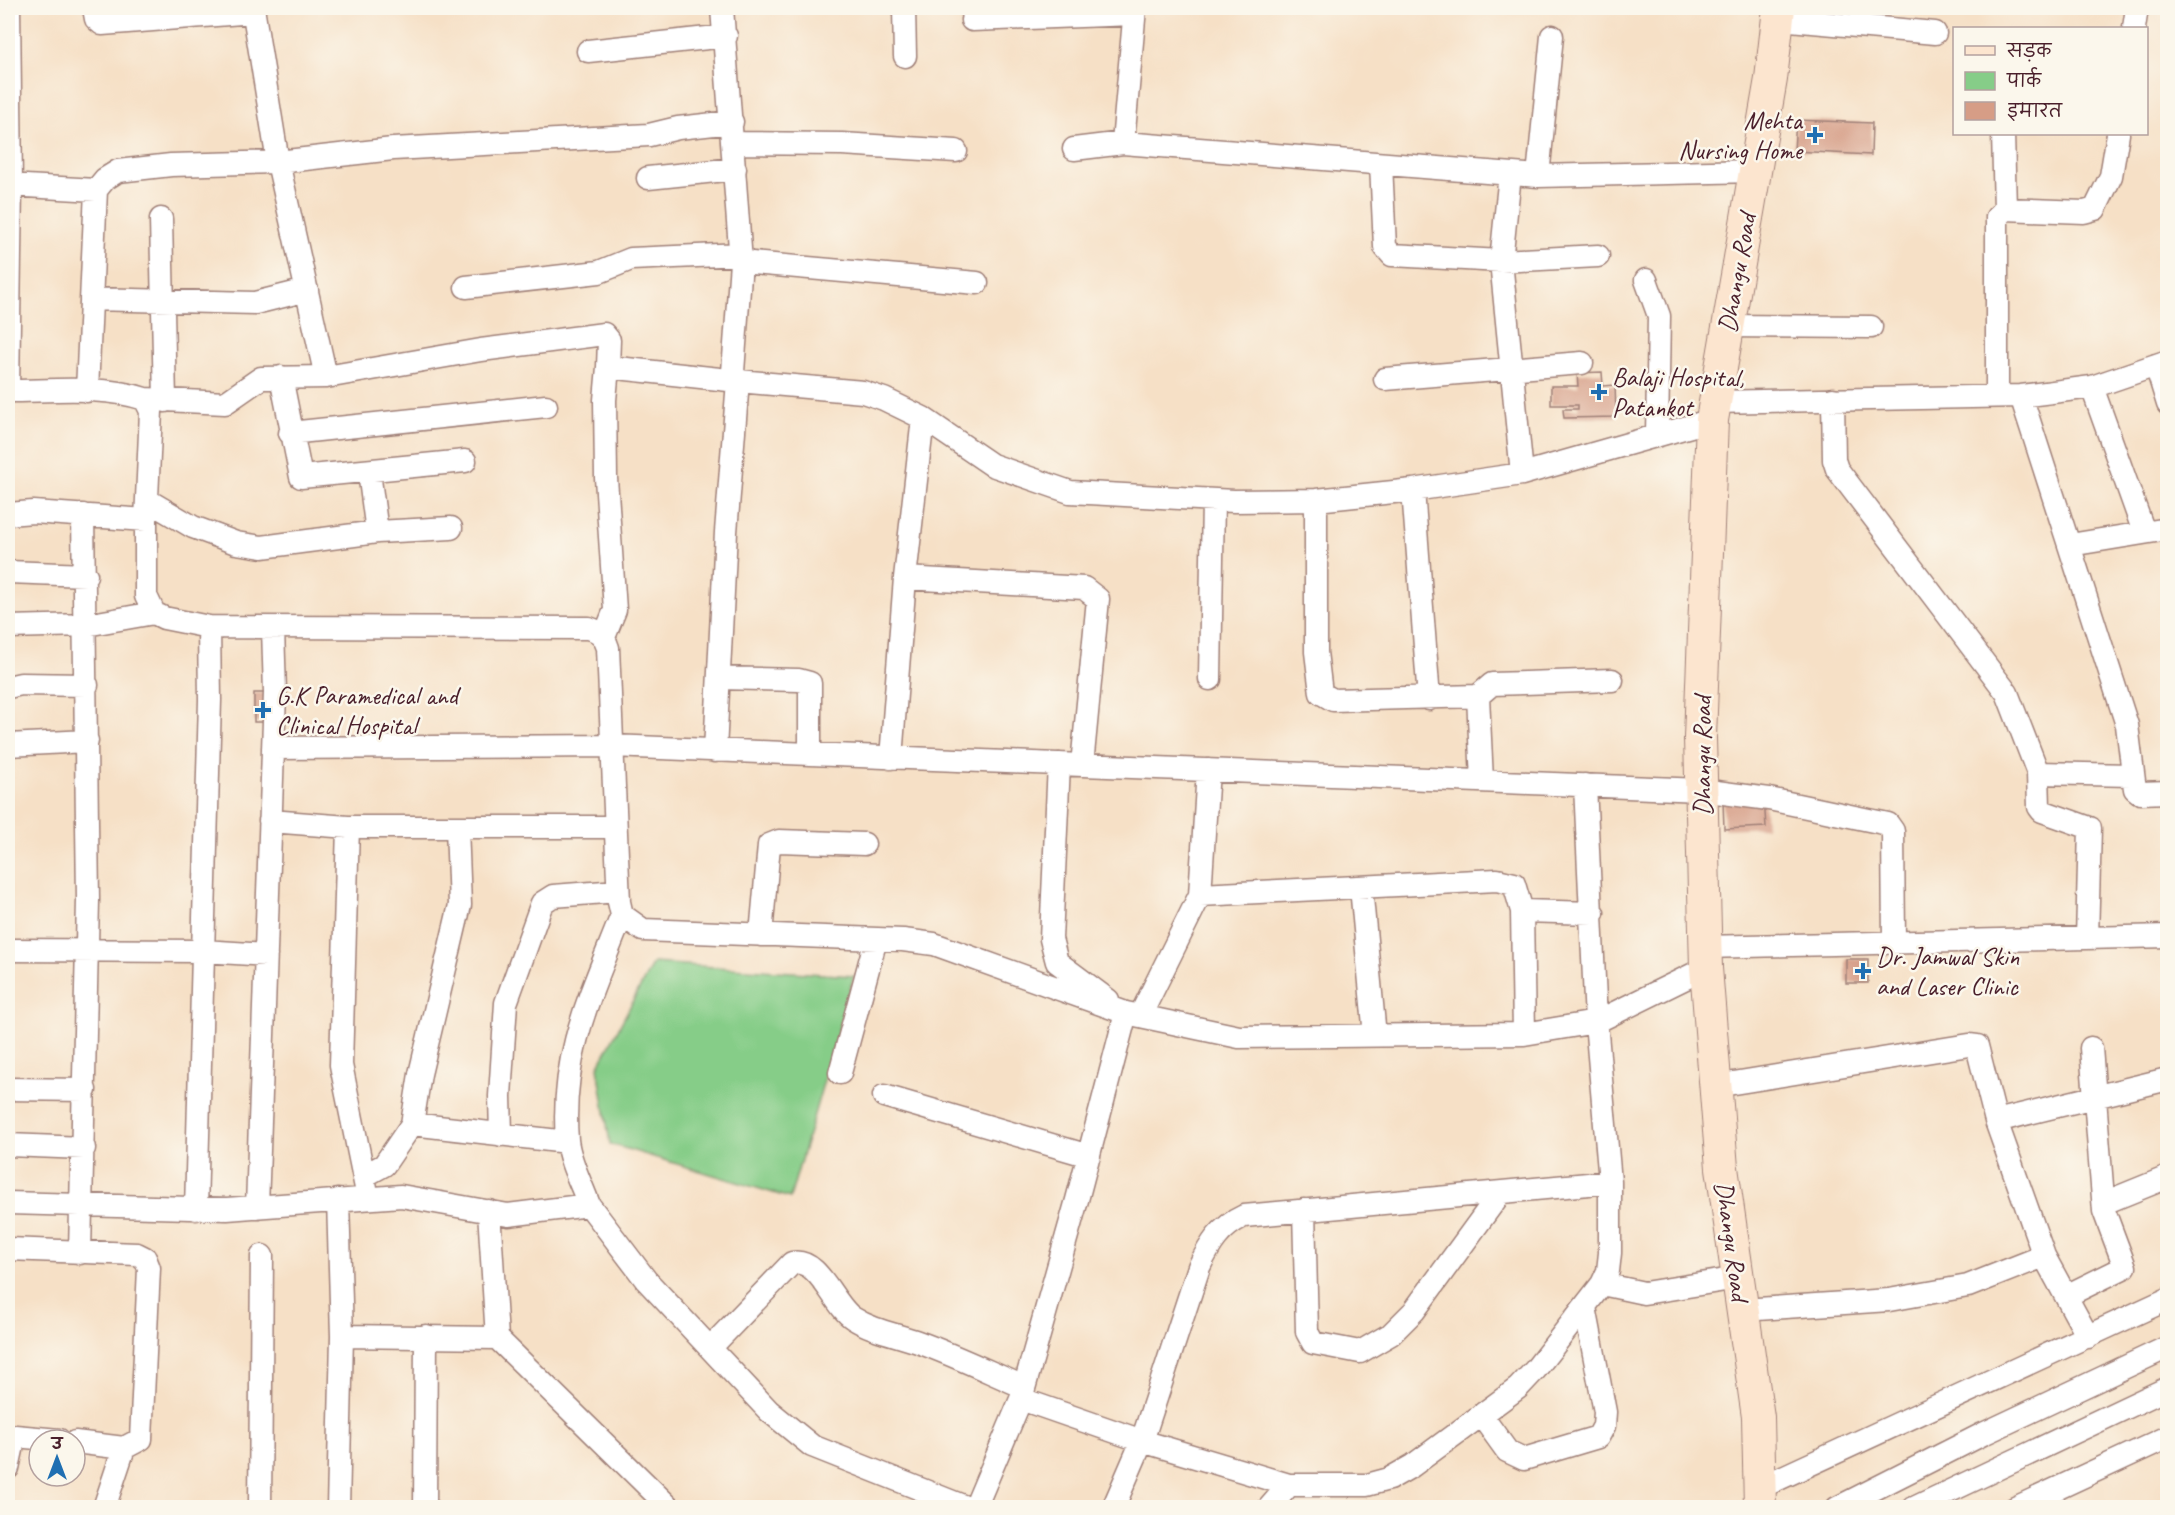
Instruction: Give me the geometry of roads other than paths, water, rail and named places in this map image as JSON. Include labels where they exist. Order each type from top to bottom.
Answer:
[{"type":"street","points":[[9,8],[8,391],[87,391],[132,394],[155,400],[225,404],[256,380],[326,376],[481,350],[604,334],[609,340],[605,400],[606,478],[615,610],[604,637]]},
{"type":"street","points":[[94,8],[96,19],[102,24],[253,10],[278,162],[326,376]]},
{"type":"street","points":[[715,751],[738,381],[733,372],[741,258],[726,36],[722,8]]},
{"type":"street","points":[[904,8],[905,56]]},
{"type":"street","points":[[2134,27],[2137,8]]},
{"type":"street","points":[[972,20],[1134,11],[1123,143]]},
{"type":"street","points":[[1779,13],[1935,33]]},
{"type":"street","name":"Dhangu Road","points":[[1760,1498],[1758,1417],[1722,1168],[1715,1086],[1706,957],[1700,728],[1714,411],[1779,13]]},
{"type":"street","points":[[588,51],[726,36]]},
{"type":"street","points":[[1538,176],[1552,36]]},
{"type":"street","points":[[87,391],[96,190],[105,179],[118,171],[171,165],[278,162],[393,149],[649,135],[678,128],[842,144],[956,151]]},
{"type":"street","points":[[1997,396],[1997,217],[2005,208],[2003,135]]},
{"type":"street","points":[[2005,208],[2084,212],[2095,209],[2111,176],[2118,135]]},
{"type":"street","points":[[1074,149],[1123,143],[1538,176],[1755,171]]},
{"type":"street","points":[[1381,164],[1387,252],[1392,255],[1500,261],[1598,256]]},
{"type":"street","points":[[648,178],[735,169]]},
{"type":"street","points":[[1510,174],[1500,261],[1522,474]]},
{"type":"street","points":[[9,185],[96,190]]},
{"type":"street","points":[[154,613],[146,596],[146,510],[151,411],[155,400],[164,301],[161,219]]},
{"type":"street","points":[[466,287],[599,272],[630,259],[741,258],[977,283]]},
{"type":"street","points":[[1646,280],[1659,316],[1657,435]]},
{"type":"street","points":[[91,299],[255,303],[307,290]]},
{"type":"street","points":[[1728,326],[1871,327]]},
{"type":"street","points":[[1385,379],[1582,363]]},
{"type":"street","points":[[608,367],[863,392],[923,418],[992,465],[1070,492],[1213,500],[1316,500],[1413,490],[1522,474],[1657,435],[1714,411],[1833,399],[2021,396],[2092,387],[2162,363],[2168,404]]},
{"type":"street","points":[[281,377],[290,433],[301,477],[465,461]]},
{"type":"street","points":[[2092,387],[2144,532]]},
{"type":"street","points":[[2021,396],[2127,725],[2131,775],[2136,791],[2168,792]]},
{"type":"street","points":[[1833,399],[1834,460],[1837,469],[2007,693],[2038,773],[2039,803],[2042,812],[2088,826],[2092,833],[2087,938]]},
{"type":"street","points":[[290,433],[546,406]]},
{"type":"street","points":[[891,758],[905,578],[923,418]]},
{"type":"street","points":[[369,472],[377,532]]},
{"type":"street","points":[[1413,490],[1429,699]]},
{"type":"street","points":[[1210,679],[1213,500]]},
{"type":"street","points":[[1316,500],[1316,652],[1321,693],[1333,700],[1429,699],[1478,696],[1492,684],[1612,680]]},
{"type":"street","points":[[8,514],[33,512],[83,515],[146,510],[236,543],[254,546],[377,532],[451,528]]},
{"type":"street","points":[[80,1253],[88,949],[86,575],[83,515]]},
{"type":"street","points":[[2070,545],[2168,529]]},
{"type":"street","points":[[8,572],[86,575]]},
{"type":"street","points":[[905,578],[1084,588],[1095,595],[1098,599],[1083,765]]},
{"type":"street","points":[[8,627],[86,625],[154,613],[164,618],[209,627],[589,628],[604,637],[608,648],[614,827],[618,891],[622,915],[576,1031],[568,1073],[567,1142],[589,1205],[646,1280],[769,1411],[812,1446],[968,1508]]},
{"type":"street","points":[[196,1209],[210,700],[209,627]]},
{"type":"street","points":[[257,1207],[275,693],[273,628]]},
{"type":"street","points":[[719,678],[799,680],[810,683],[810,754]]},
{"type":"street","points":[[8,687],[21,684],[87,685]]},
{"type":"street","points":[[1478,696],[1482,781]]},
{"type":"street","points":[[8,745],[87,741]]},
{"type":"street","points":[[273,748],[612,746],[1701,790],[1769,799],[1888,824],[1893,831],[1894,942]]},
{"type":"street","points":[[1059,764],[1051,939],[1053,956],[1057,962],[1133,1015]]},
{"type":"street","points":[[975,1508],[1023,1393],[1089,1156],[1133,1015],[1200,895],[1208,770]]},
{"type":"street","points":[[2038,773],[2131,775]]},
{"type":"street","points":[[710,1348],[792,1263],[798,1262],[811,1266],[845,1311],[866,1326],[919,1342],[1023,1393],[1142,1441],[1289,1485],[1367,1485],[1389,1479],[1412,1466],[1518,1388],[1535,1370],[1602,1284],[1608,1270],[1610,1182],[1596,1022],[1593,913],[1585,785]]},
{"type":"street","points":[[270,821],[348,827],[614,827]]},
{"type":"street","points":[[348,827],[341,1065],[368,1198]]},
{"type":"street","points":[[364,1176],[384,1165],[412,1124],[420,1074],[460,905],[457,827]]},
{"type":"street","points":[[761,935],[769,845],[779,841],[864,844]]},
{"type":"street","points":[[1200,895],[1509,881],[1516,887],[1522,911],[1524,1034]]},
{"type":"street","points":[[1361,887],[1375,1036]]},
{"type":"street","points":[[501,1135],[500,1096],[506,1003],[542,903],[553,896],[618,891]]},
{"type":"street","points":[[1522,911],[1593,913]]},
{"type":"street","points":[[622,915],[643,930],[876,939],[934,944],[1133,1015],[1239,1037],[1524,1034],[1596,1022],[1706,957],[1894,942],[2168,936]]},
{"type":"street","points":[[840,1073],[876,939]]},
{"type":"street","points":[[8,951],[88,949],[203,951],[266,955]]},
{"type":"street","points":[[1715,1086],[1974,1045],[1980,1050],[1996,1121],[2044,1256],[2088,1337]]},
{"type":"street","points":[[2066,1296],[2124,1267],[2104,1211],[2091,1048]]},
{"type":"street","points":[[1996,1121],[2168,1079]]},
{"type":"street","points":[[8,1089],[85,1089]]},
{"type":"street","points":[[884,1096],[1089,1156]]},
{"type":"street","points":[[412,1124],[567,1142]]},
{"type":"street","points":[[8,1145],[84,1148]]},
{"type":"street","points":[[2104,1203],[2168,1178]]},
{"type":"street","points":[[1114,1506],[1142,1441],[1199,1268],[1209,1246],[1230,1222],[1244,1216],[1610,1182]]},
{"type":"street","points":[[1304,1210],[1307,1332],[1313,1343],[1360,1352],[1391,1334],[1414,1311],[1500,1192]]},
{"type":"street","points":[[8,1203],[196,1209],[257,1207],[401,1196],[508,1215],[589,1205]]},
{"type":"street","points":[[338,1200],[342,1336],[338,1508]]},
{"type":"street","points":[[489,1211],[497,1338],[670,1508]]},
{"type":"street","points":[[8,1248],[137,1254],[145,1258],[149,1268],[141,1439],[124,1449],[87,1444]]},
{"type":"street","points":[[260,1508],[262,1256]]},
{"type":"street","points":[[1743,1310],[1889,1300],[1968,1286],[2044,1256]]},
{"type":"street","points":[[1602,1284],[1644,1293],[1738,1278]]},
{"type":"street","points":[[1760,1498],[2168,1299]]},
{"type":"street","points":[[1481,1415],[1507,1451],[1524,1459],[1598,1437],[1604,1426],[1605,1412],[1585,1306]]},
{"type":"street","points":[[342,1336],[497,1338]]},
{"type":"street","points":[[425,1508],[426,1336]]},
{"type":"street","points":[[1837,1508],[1983,1434],[2168,1347]]},
{"type":"street","points":[[1914,1508],[2168,1388]]},
{"type":"street","points":[[8,1468],[15,1436],[27,1437]]},
{"type":"street","points":[[2015,1508],[2168,1437]]},
{"type":"street","points":[[104,1508],[124,1449]]},
{"type":"street","points":[[1269,1508],[1289,1485]]},
{"type":"place","name":"Mehta Nursing Home","points":[[1815,135]]},
{"type":"place","name":"Balaji Hospital, Patankot","points":[[1599,392]]},
{"type":"place","name":"G.K Paramedical and Clinical Hospital","points":[[263,710]]},
{"type":"place","name":"Dr. Jamwal Skin and Laser Clinic","points":[[1863,971]]}]
